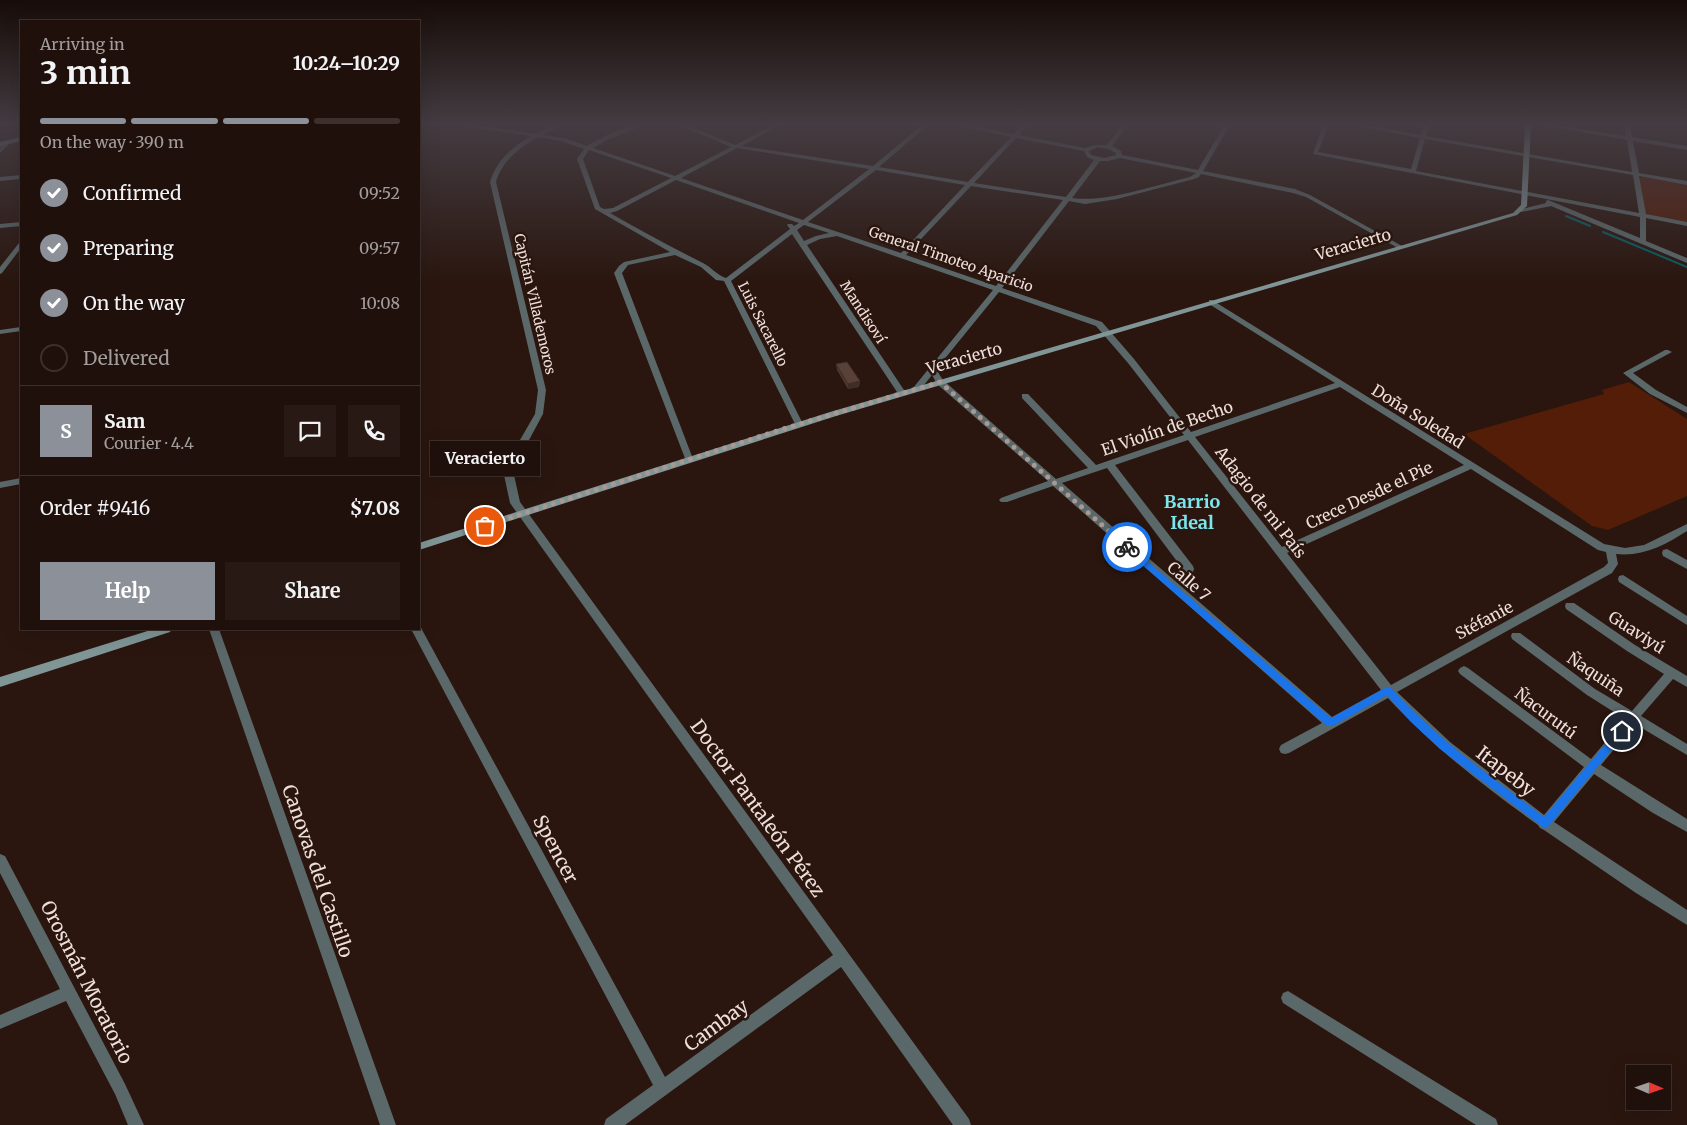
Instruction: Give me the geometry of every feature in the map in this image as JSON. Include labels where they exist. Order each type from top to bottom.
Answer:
[{"type":"street","points":[[0,179],[16,178]]},
{"type":"street","name":"Capitán Villademoros","points":[[495,178],[493,182],[542,390],[539,414],[515,453],[509,469],[515,503],[523,513]]},
{"type":"street","points":[[586,178],[597,208],[606,212],[616,210],[676,178]]},
{"type":"street","name":"General Timoteo Aparicio","points":[[676,178],[1093,321],[1109,332]]},
{"type":"street","points":[[727,280],[863,178]]},
{"type":"street","points":[[932,178],[1091,202],[1192,178]]},
{"type":"street","points":[[903,255],[977,178]]},
{"type":"street","points":[[917,388],[1084,178]]},
{"type":"street","points":[[1229,178],[1304,194],[1400,248]]},
{"type":"street","points":[[1441,178],[1687,224]]},
{"type":"street","points":[[1521,210],[1524,206],[1525,178]]},
{"type":"street","points":[[1636,178],[1643,215],[1643,243]]},
{"type":"street","points":[[1653,178],[1687,184]]},
{"type":"street","points":[[1541,197],[1551,204],[1687,261]]},
{"type":"street","name":"Veracierto","points":[[420,547],[689,459],[917,388],[1400,248],[1521,210],[1551,204]]},
{"type":"street","name":"Luis Sacarello","points":[[606,212],[676,253],[703,266],[719,278],[727,280],[799,424]]},
{"type":"street","points":[[783,214],[794,230]]},
{"type":"street","points":[[0,226],[20,224]]},
{"type":"street","name":"Mandisoví","points":[[794,230],[902,393]]},
{"type":"street","points":[[804,244],[818,237],[838,234]]},
{"type":"street","points":[[0,272],[20,245]]},
{"type":"street","points":[[676,253],[626,263],[618,273],[689,459]]},
{"type":"street","name":"Doña Soledad","points":[[1212,302],[1591,542],[1611,550]]},
{"type":"street","points":[[0,332],[20,329]]},
{"type":"street","name":"Adagio de mi País","points":[[1109,332],[1388,690]]},
{"type":"street","points":[[1668,352],[1627,373],[1654,392],[1687,410]]},
{"type":"street","points":[[934,367],[935,374],[940,382]]},
{"type":"street","name":"Calle 7","points":[[940,382],[1330,723]]},
{"type":"street","name":"El Violín de Becho","points":[[1004,500],[1340,384]]},
{"type":"street","points":[[1025,396],[1094,469]]},
{"type":"street","points":[[1109,464],[1189,569]]},
{"type":"street","name":"Crece Desde el Pie","points":[[1281,552],[1470,466]]},
{"type":"street","points":[[0,486],[20,479]]},
{"type":"street","name":"Doctor Pantaleón Pérez","points":[[523,513],[963,1125]]},
{"type":"street","points":[[1611,550],[1624,553],[1643,550],[1687,527]]},
{"type":"street","name":"Stéfanie","points":[[1285,749],[1388,690],[1608,570],[1613,564],[1611,550]]},
{"type":"street","points":[[1667,552],[1687,565]]},
{"type":"street","points":[[1623,579],[1687,621]]},
{"type":"street","name":"Guaviyú","points":[[1570,606],[1687,682]]},
{"type":"street","points":[[0,682],[163,630]]},
{"type":"street","name":"Canovas del Castillo","points":[[214,630],[388,1125]]},
{"type":"street","name":"Spencer","points":[[417,630],[663,1088]]},
{"type":"street","name":"Ñaquiña","points":[[1516,636],[1553,665],[1633,718],[1687,750]]},
{"type":"street","name":"Ñacurutú","points":[[1464,671],[1592,766],[1687,826]]},
{"type":"street","points":[[1544,824],[1671,673]]},
{"type":"street","name":"Itapeby","points":[[1388,690],[1413,718],[1444,746],[1544,824],[1687,918]]},
{"type":"street","name":"Orosmán Moratorio","points":[[0,860],[120,1089],[136,1125]]},
{"type":"street","name":"Cambay","points":[[612,1125],[842,957]]},
{"type":"street","points":[[0,1022],[70,992]]},
{"type":"street","points":[[1288,998],[1490,1125]]},
{"type":"shaded area","points":[[1639,178],[1687,185],[1687,222],[1652,216],[1644,212]]},
{"type":"shaded area","points":[[1629,382],[1687,419],[1687,496],[1608,530],[1592,526],[1464,434],[1604,394],[1602,390]]},
{"type":"building","points":[[847,362],[860,381],[848,384],[836,364]]},
{"type":"waterway","points":[[1566,216],[1590,226]]},
{"type":"waterway","points":[[1603,232],[1687,267]]},
{"type":"way so far","points":[[485,526],[783,429],[940,382],[1127,547]]},
{"type":"place","name":"Veracierto","points":[[485,526]]},
{"type":"district","name":"Barrio Ideal","points":[[1192,512]]},
{"type":"route","points":[[1127,547],[1330,723],[1388,690],[1413,718],[1444,746],[1544,824],[1552,812],[1622,731]]}]
